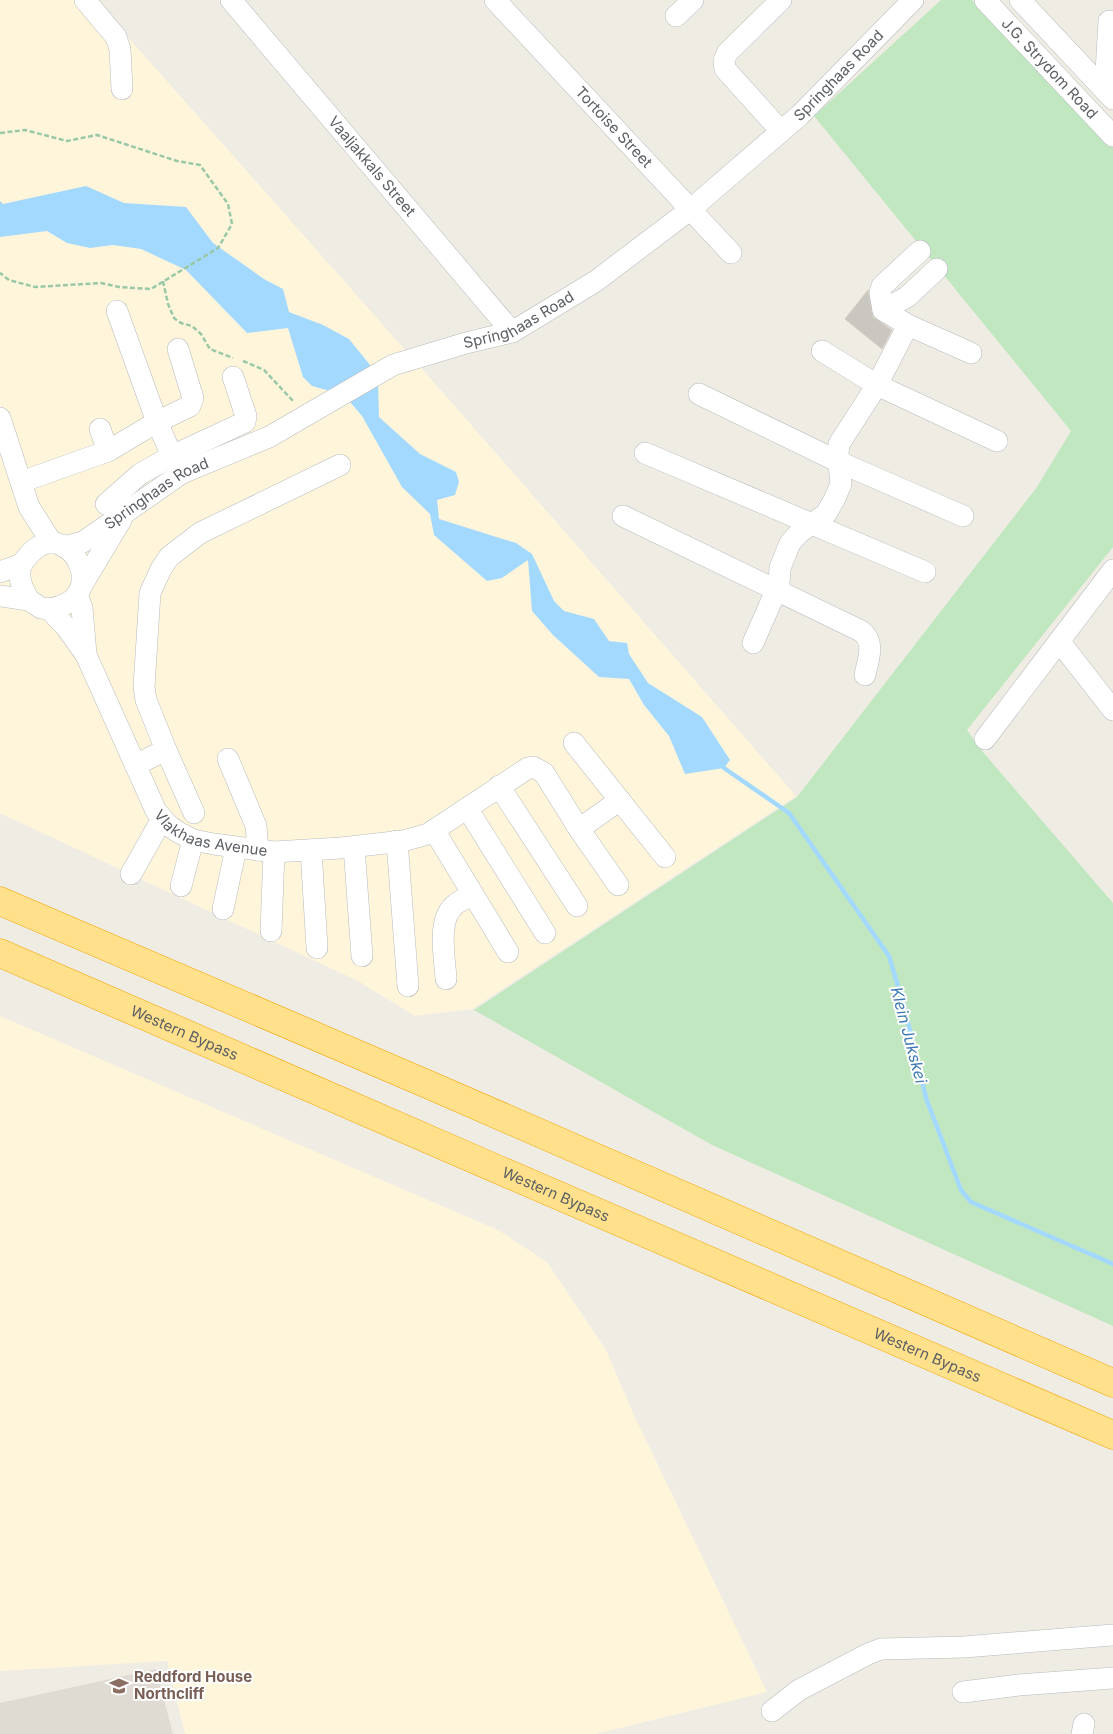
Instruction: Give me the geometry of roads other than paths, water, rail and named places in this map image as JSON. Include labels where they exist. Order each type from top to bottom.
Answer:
[{"type":"highway","points":[[0,883],[30,913]]},
{"type":"highway","points":[[0,901],[427,1084],[1113,1383]]},
{"type":"highway","name":"Western Bypass","points":[[0,953],[1113,1435]]},
{"type":"highway","points":[[0,957],[53,976]]},
{"type":"street","points":[[85,0],[116,37],[120,49],[122,89]]},
{"type":"street","name":"Vaaljakkals Street","points":[[231,0],[512,332]]},
{"type":"street","name":"Tortoise Street","points":[[495,0],[731,253]]},
{"type":"street","points":[[676,16],[693,0]]},
{"type":"street","points":[[780,130],[725,69],[724,61],[727,52],[781,0]]},
{"type":"street","name":"Springhaas Road","points":[[58,545],[83,542],[182,473],[269,437],[393,365],[466,343],[512,332],[596,281],[690,209],[780,130],[800,115],[913,0]]},
{"type":"street","name":"J.G. Strydom Road","points":[[985,0],[1113,136]]},
{"type":"street","name":"J.G. Strydom Road","points":[[1020,0],[1109,95]]},
{"type":"street","points":[[1109,21],[1109,95]]},
{"type":"street","points":[[920,251],[882,286],[880,293],[883,310],[908,325],[971,353]]},
{"type":"street","points":[[883,310],[907,297],[937,269]]},
{"type":"street","points":[[117,311],[157,422],[172,456]]},
{"type":"street","points":[[752,643],[777,590],[780,568],[790,543],[826,514],[834,500],[841,484],[839,444],[877,385],[908,325]]},
{"type":"street","points":[[21,482],[108,451],[157,422],[190,406],[193,398],[178,349]]},
{"type":"street","points":[[822,351],[877,385],[996,441]]},
{"type":"street","points":[[106,504],[140,474],[172,456],[245,422],[246,416],[234,377]]},
{"type":"street","points":[[699,394],[839,462],[964,516]]},
{"type":"street","points":[[0,418],[29,507],[58,545],[73,553],[80,562],[82,574],[79,590],[86,655]]},
{"type":"street","points":[[100,430],[108,451]]},
{"type":"street","points":[[645,453],[925,572]]},
{"type":"street","points":[[194,813],[146,700],[144,688],[150,593],[161,569],[170,557],[200,533],[340,465]]},
{"type":"street","points":[[29,507],[26,558],[20,574],[21,583],[29,600]]},
{"type":"street","points":[[49,610],[60,608],[69,603],[79,590],[127,511]]},
{"type":"street","points":[[623,516],[861,631],[866,635],[870,650],[865,675]]},
{"type":"street","points":[[0,572],[26,558],[40,545],[58,545]]},
{"type":"street","points":[[985,739],[1113,570]]},
{"type":"street","name":"Vlakhaas Avenue","points":[[0,596],[29,600],[41,608],[49,610],[66,627],[86,655],[156,811],[169,826],[193,840],[236,848],[266,851],[354,847],[397,841],[428,834],[528,768],[536,768],[544,773],[580,829]]},
{"type":"street","points":[[1059,641],[1113,710]]},
{"type":"street","points":[[574,743],[665,857]]},
{"type":"street","points":[[136,765],[166,750]]},
{"type":"street","points":[[228,759],[266,851],[271,931]]},
{"type":"street","points":[[499,786],[577,906]]},
{"type":"street","points":[[618,885],[580,829],[620,800]]},
{"type":"street","points":[[467,808],[545,933]]},
{"type":"street","points":[[132,874],[162,819]]},
{"type":"street","points":[[434,830],[508,952]]},
{"type":"street","points":[[180,886],[193,840]]},
{"type":"street","points":[[397,841],[408,986]]},
{"type":"street","points":[[354,847],[362,956]]},
{"type":"street","points":[[223,909],[236,848]]},
{"type":"street","points":[[311,850],[318,948]]},
{"type":"street","points":[[446,979],[443,927],[454,905],[473,895]]},
{"type":"street","points":[[772,1711],[799,1690],[881,1649],[964,1647],[1113,1635]]},
{"type":"street","points":[[963,1692],[1019,1685],[1113,1678]]},
{"type":"water","points":[[86,186],[124,203],[186,207],[213,243],[264,279],[283,289],[289,312],[323,325],[349,339],[370,365],[378,382],[379,417],[420,454],[456,472],[459,482],[455,495],[437,500],[439,519],[516,543],[532,554],[554,601],[564,611],[594,619],[609,641],[627,643],[629,654],[648,683],[702,717],[730,760],[724,768],[685,774],[669,736],[644,705],[629,679],[599,677],[553,635],[532,611],[528,560],[502,578],[487,581],[434,535],[430,514],[402,487],[362,416],[344,395],[312,386],[303,377],[288,328],[247,333],[186,270],[141,249],[113,245],[90,248],[67,243],[47,231],[0,237],[0,201],[3,204]]},
{"type":"waterway","name":"Klein Jukskei","points":[[724,768],[789,813],[889,956],[904,1006],[926,1098],[961,1190],[971,1202],[1113,1264]]},
{"type":"place","name":"Reddford House Northcliff","points":[[119,1686]]}]
